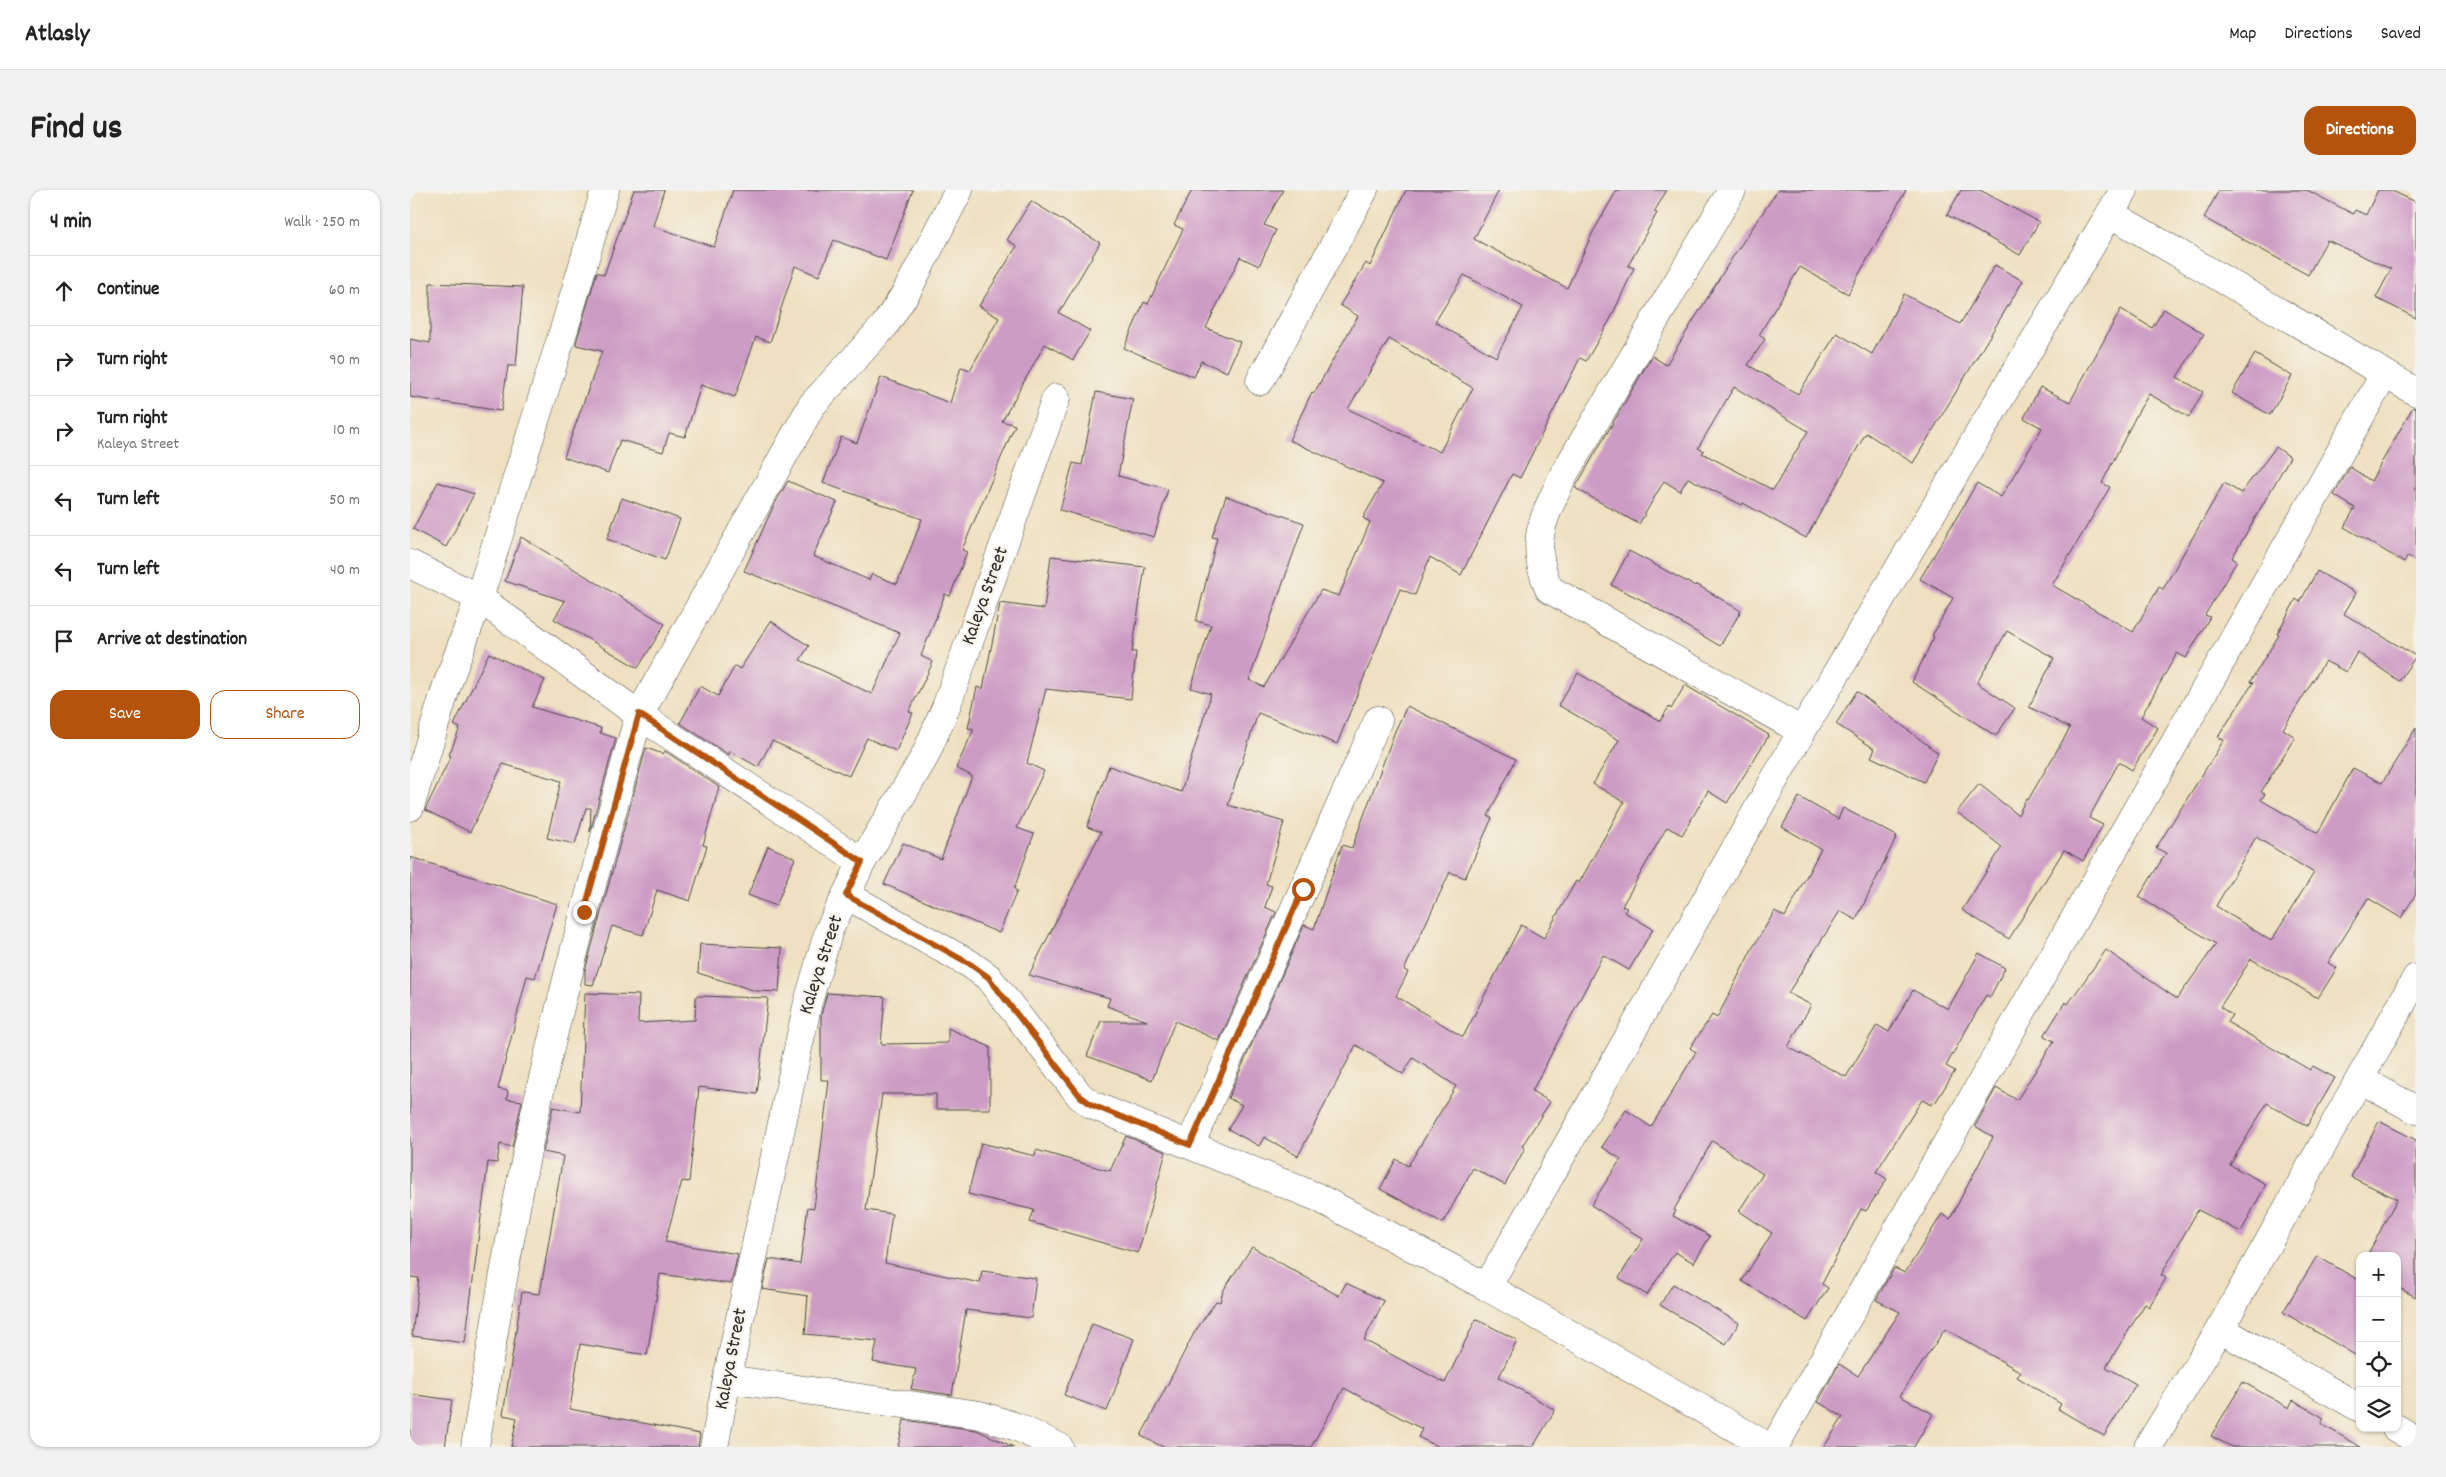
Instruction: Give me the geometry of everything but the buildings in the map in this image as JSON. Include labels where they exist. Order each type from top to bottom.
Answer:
[{"type":"street","points":[[410,807],[447,685],[479,598],[562,336],[605,190]]},
{"type":"street","points":[[475,1447],[490,1353],[532,1127],[584,912],[639,714],[812,405],[885,325],[907,291],[959,190]]},
{"type":"street","points":[[1260,381],[1364,190]]},
{"type":"street","points":[[1732,190],[1564,474],[1545,514],[1537,542],[1541,569],[1549,589],[1802,731]]},
{"type":"street","points":[[1487,1287],[1802,731],[2124,190]]},
{"type":"street","points":[[2111,214],[2416,392]]},
{"type":"street","points":[[1774,1447],[2384,375]]},
{"type":"street","name":"Kaleya Street","points":[[714,1447],[808,1002],[829,930],[862,862],[925,756],[946,707],[1056,398]]},
{"type":"street","points":[[410,564],[479,598],[639,714],[862,862]]},
{"type":"street","points":[[1190,1145],[1378,720]]},
{"type":"street","points":[[846,895],[970,964],[988,977],[1080,1096],[1092,1105],[1317,1197],[1487,1287],[1769,1447]]},
{"type":"street","points":[[2148,1447],[2220,1329],[2416,978]]},
{"type":"street","points":[[2360,1080],[2416,1110]]},
{"type":"street","points":[[2220,1329],[2356,1406]]},
{"type":"street","points":[[727,1379],[980,1415],[1017,1427],[1059,1447]]},
{"type":"street","points":[[2401,1431],[2416,1440]]},
{"type":"route","points":[[584,912],[639,714],[862,862],[846,895],[970,964],[988,977],[1080,1096],[1092,1105],[1190,1145],[1303,889]]}]
